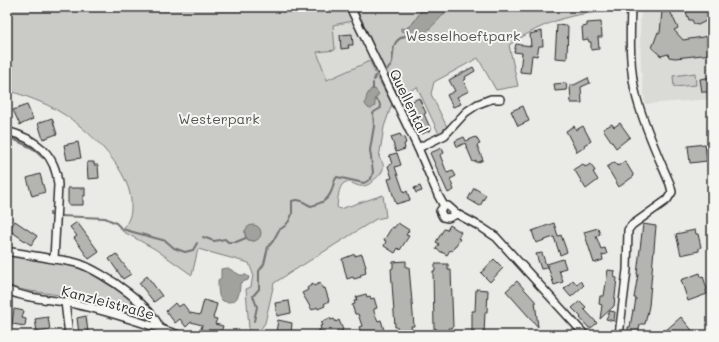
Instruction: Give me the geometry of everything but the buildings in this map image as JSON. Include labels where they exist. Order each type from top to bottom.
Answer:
[{"type":"street","name":"Quellental","points":[[350,7],[418,148],[444,206],[448,206],[457,214],[496,237],[585,335]]},
{"type":"street","points":[[619,335],[627,270],[628,230],[632,225],[667,200],[672,192],[636,98],[631,56],[631,7]]},
{"type":"street","points":[[418,148],[445,135],[466,112],[478,104],[491,99],[500,99]]},
{"type":"street","points":[[7,131],[25,138],[38,146],[45,152],[54,165],[58,185],[54,259]]},
{"type":"street","name":"Quellental","points":[[444,206],[440,211],[442,217],[448,218],[457,214]]},
{"type":"street","points":[[7,251],[72,262],[87,267],[122,288],[142,304],[149,312],[161,332]]},
{"type":"street","name":"Kanzleistraße","points":[[7,290],[34,298],[65,302],[111,313],[161,332],[179,335]]},
{"type":"street","points":[[65,302],[69,335]]},
{"type":"shaded area","points":[[424,7],[449,7],[427,31],[417,38],[412,39],[407,36],[406,32],[401,31],[401,28],[406,29],[413,23]]},
{"type":"shaded area","points":[[641,7],[712,7],[712,99],[645,104],[641,68]]},
{"type":"shaded area","points":[[353,21],[370,61],[327,80],[317,52],[335,50],[333,25]]},
{"type":"shaded area","points":[[371,89],[375,89],[379,94],[375,99],[375,106],[371,109],[365,104],[367,95]]},
{"type":"shaded area","points":[[250,225],[256,225],[261,230],[259,239],[256,241],[250,241],[245,236],[245,230]]},
{"type":"shaded area","points":[[228,268],[240,275],[246,275],[249,277],[248,280],[240,283],[238,296],[232,302],[222,300],[218,292],[218,280],[221,278],[221,269]]},
{"type":"green space","name":"Westerpark","points":[[7,7],[347,7],[353,21],[333,25],[335,50],[317,52],[327,80],[370,61],[392,104],[384,127],[379,158],[383,164],[382,171],[379,176],[368,185],[360,186],[350,182],[344,183],[339,191],[337,207],[340,209],[383,195],[386,217],[376,219],[274,283],[265,323],[257,335],[244,335],[249,329],[246,289],[251,287],[253,274],[249,263],[198,249],[192,275],[155,249],[122,231],[127,224],[130,215],[130,195],[126,181],[108,153],[84,129],[54,108],[7,90]],"holes":[[[245,230],[261,233],[255,241],[248,240],[245,236]]]},
{"type":"green space","name":"Wesselhoeftpark","points":[[356,7],[424,7],[413,23],[402,31],[406,32],[407,36],[444,14],[449,7],[626,7],[626,9],[563,18],[526,34],[509,45],[518,86],[496,90],[478,58],[434,82],[431,94],[447,127],[439,134],[417,87],[399,97]]},
{"type":"green space","points":[[695,73],[696,85],[674,87],[673,76]]},
{"type":"green space","points":[[7,254],[79,267],[112,284],[149,316],[147,319],[81,300],[7,285]]},
{"type":"waterway","points":[[385,71],[391,66],[395,44],[407,35]]},
{"type":"waterway","points":[[374,80],[375,76]]},
{"type":"waterway","points":[[373,83],[373,89]]},
{"type":"waterway","points":[[254,321],[257,307],[253,296],[259,289],[259,271],[264,264],[268,247],[279,230],[289,221],[292,214],[292,201],[300,200],[311,206],[322,202],[330,194],[334,181],[337,177],[364,183],[371,179],[373,172],[370,150],[374,126],[373,114],[381,108],[379,102],[375,99]]},
{"type":"waterway","points":[[11,138],[32,148],[43,158]]},
{"type":"waterway","points":[[50,212],[50,215],[52,215]]},
{"type":"waterway","points":[[60,216],[105,218],[116,223],[122,229],[166,241],[174,248],[185,252],[193,250],[197,243]]},
{"type":"waterway","points":[[203,237],[214,241],[225,239],[228,242],[236,242],[246,238]]}]
